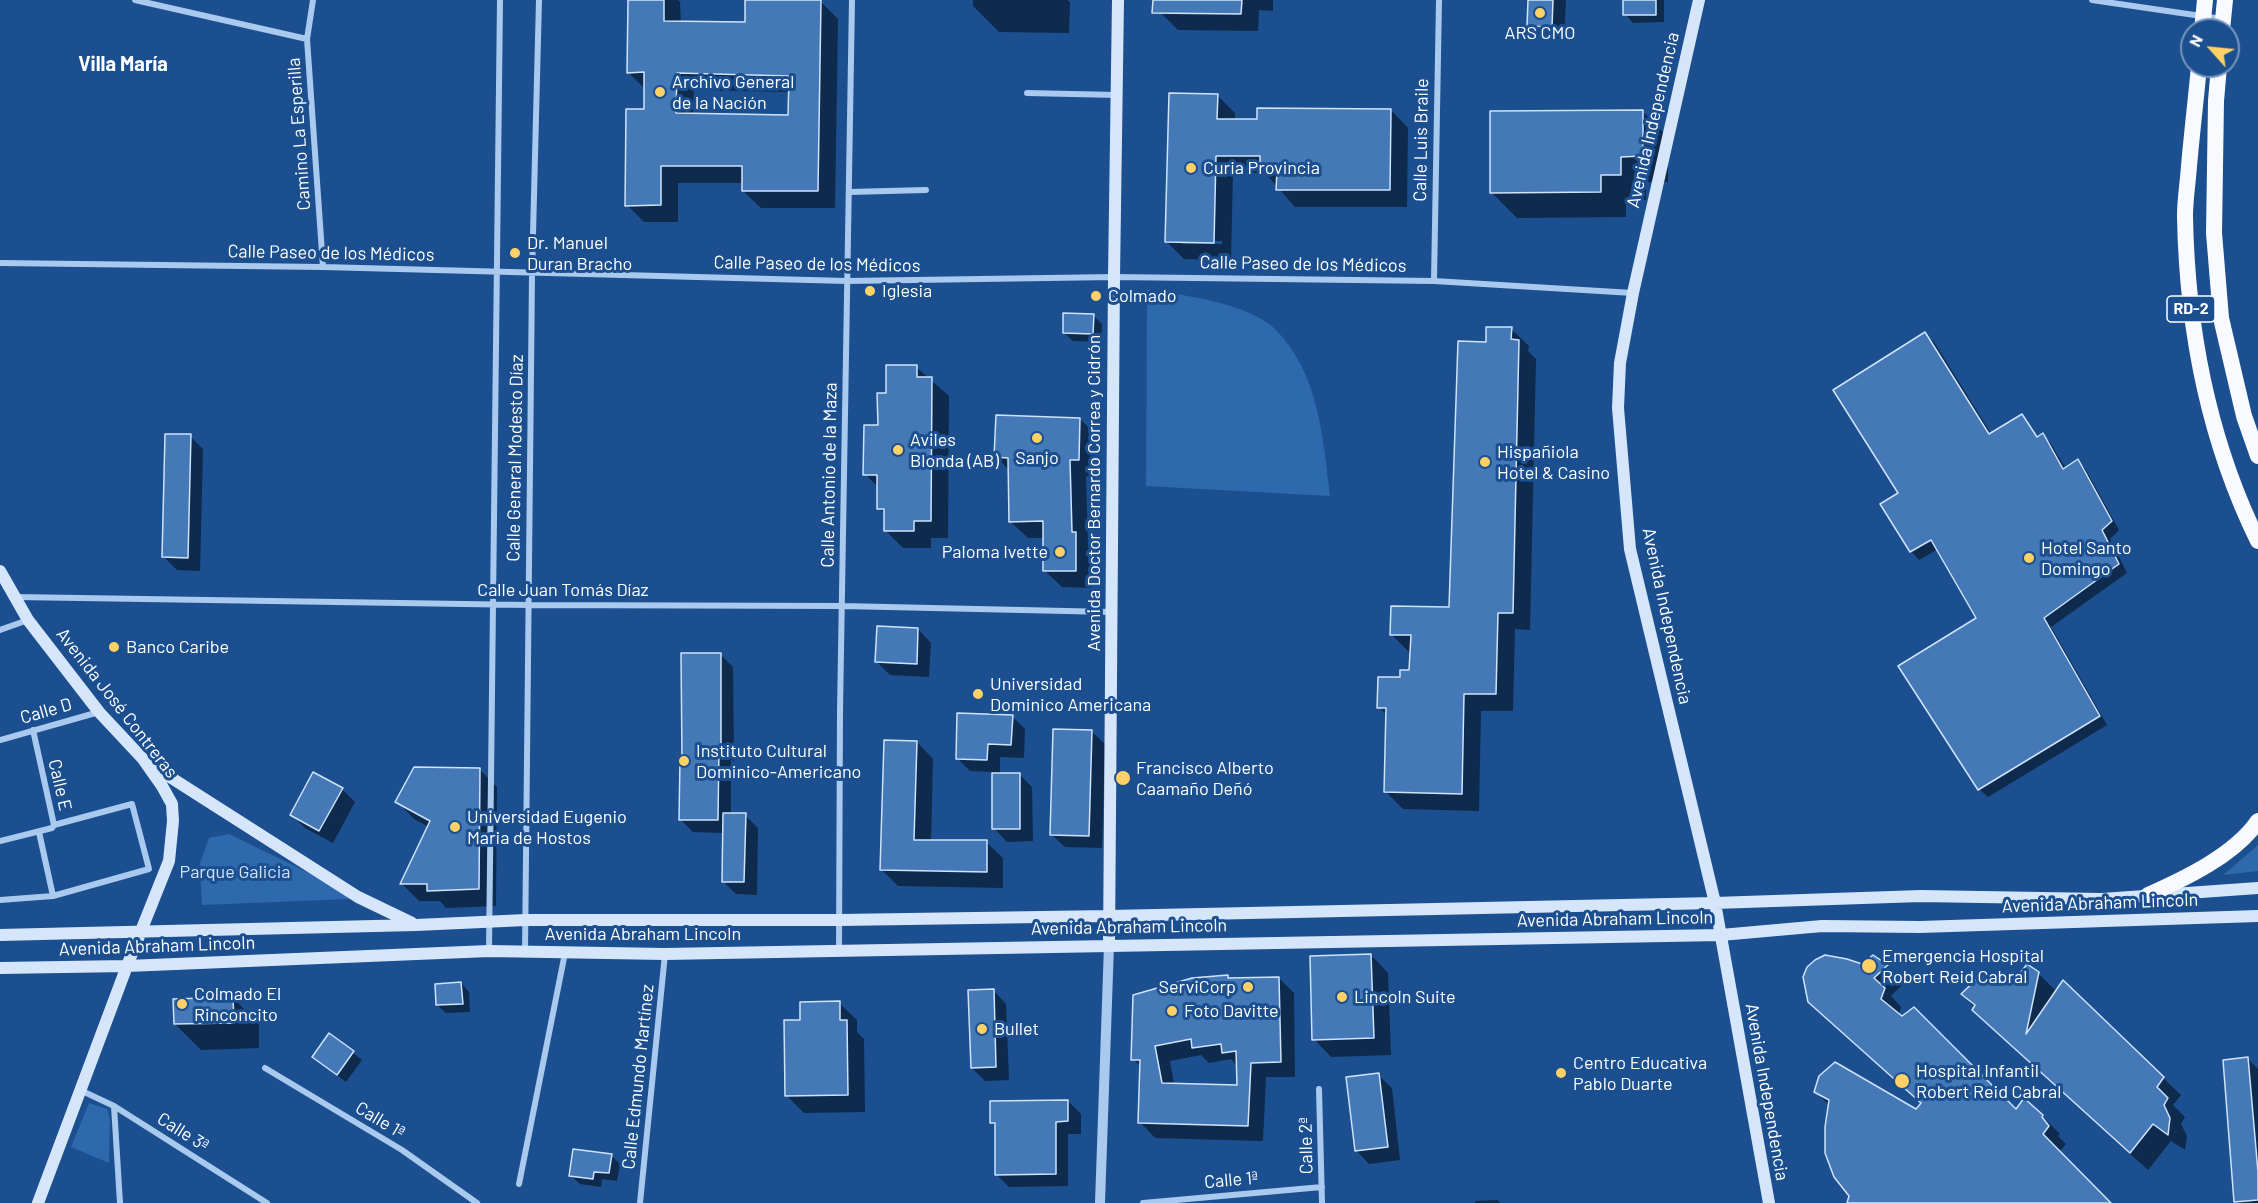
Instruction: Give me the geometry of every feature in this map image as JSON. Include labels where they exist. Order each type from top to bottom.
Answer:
[{"type":"highway","points":[[2224,18],[2225,0]]},
{"type":"highway","name":"RD-2","points":[[2198,78],[2185,214],[2191,314],[2203,388],[2213,426],[2231,480],[2258,541]]},
{"type":"highway","name":"RD-2","points":[[2218,78],[2214,233],[2222,318],[2244,416],[2258,456]]},
{"type":"highway","points":[[2148,895],[2210,863],[2234,845],[2258,821]]},
{"type":"main road","name":"Avenida Doctor Bernardo Correa y Cidrón","points":[[1109,945],[1110,612],[1118,0]]},
{"type":"main road","name":"Avenida Independencia","points":[[1699,0],[1633,293],[1620,363],[1618,408],[1630,549],[1715,903],[1769,1203]]},
{"type":"main road","name":"Avenida José Contreras","points":[[0,571],[28,620],[99,712],[143,759],[172,804],[173,821],[169,861],[38,1203]]},
{"type":"main road","points":[[143,759],[358,897],[416,925]]},
{"type":"main road","name":"Avenida Abraham Lincoln","points":[[0,935],[416,925],[490,920],[840,920],[1109,916],[1715,903],[1921,896],[2102,899],[2258,888]]},
{"type":"main road","name":"Avenida Abraham Lincoln","points":[[0,968],[127,966],[489,951],[665,954],[1721,935],[1822,926],[1920,927],[2258,916]]},
{"type":"street","points":[[135,0],[307,39]]},
{"type":"street","name":"Camino La Esperilla","points":[[313,0],[307,39],[323,267]]},
{"type":"street","name":"Calle General Modesto Díaz","points":[[489,951],[500,0]]},
{"type":"street","name":"Calle General Modesto Díaz","points":[[525,952],[532,274],[539,0]]},
{"type":"street","name":"Calle Antonio de la Maza","points":[[839,951],[852,0]]},
{"type":"street","name":"Calle Luis Braile","points":[[1434,281],[1439,0]]},
{"type":"street","points":[[2092,0],[2204,16]]},
{"type":"street","points":[[1027,93],[1117,95]]},
{"type":"street","points":[[849,192],[926,190]]},
{"type":"street","name":"Calle Paseo de los Médicos","points":[[0,263],[323,267],[847,281],[1114,277],[1434,281],[1633,293]]},
{"type":"street","name":"Calle Juan Tomás Díaz","points":[[15,597],[492,605],[842,606],[1110,612]]},
{"type":"street","points":[[0,630],[28,620]]},
{"type":"street","name":"Calle D","points":[[0,740],[99,712]]},
{"type":"street","name":"Calle E","points":[[0,841],[39,832],[52,828],[54,825],[33,730]]},
{"type":"street","points":[[0,900],[53,896],[149,869],[132,804],[54,825]]},
{"type":"street","points":[[39,832],[53,896]]},
{"type":"street","name":"Avenida Doctor Bernardo Correa y Cidrón","points":[[1100,1203],[1109,945]]},
{"type":"street","points":[[519,1184],[565,953]]},
{"type":"street","name":"Calle Edmundo Martínez","points":[[640,1203],[665,954]]},
{"type":"street","name":"Calle 1ª","points":[[265,1068],[402,1150],[477,1203]]},
{"type":"street","name":"Calle 2ª","points":[[1319,1089],[1322,1203]]},
{"type":"street","name":"Calle 3ª","points":[[80,1090],[114,1106],[267,1203]]},
{"type":"street","points":[[114,1106],[120,1203]]},
{"type":"street","name":"Calle 1ª","points":[[1143,1203],[1322,1187]]},
{"type":"green space","points":[[1147,290],[1196,297],[1232,306],[1248,312],[1274,328],[1289,345],[1310,385],[1325,451],[1330,496],[1146,486]]},
{"type":"green space","name":"Parque Galicia","points":[[229,834],[340,888],[349,899],[202,905],[200,863],[209,838]]},
{"type":"green space","points":[[2258,845],[2258,871],[2223,875]]},
{"type":"green space","points":[[89,1103],[107,1109],[110,1119],[109,1163],[71,1147]]},
{"type":"building","name":"Archivo General de la Nación","points":[[628,0],[664,0],[664,21],[745,22],[745,0],[821,0],[818,191],[742,191],[742,166],[661,166],[661,205],[625,206],[626,109],[644,109],[644,72],[627,73]],"holes":[[[677,73],[789,76],[788,115],[676,113]]]},
{"type":"building","points":[[1153,0],[1242,0],[1241,14],[1152,13]]},
{"type":"building","name":"ARS CMO","points":[[1528,0],[1553,0],[1552,27],[1527,26]]},
{"type":"building","points":[[1623,0],[1656,0],[1656,15],[1623,15]]},
{"type":"building","points":[[1169,93],[1218,94],[1217,119],[1257,119],[1257,108],[1391,109],[1390,190],[1276,190],[1277,170],[1260,170],[1260,156],[1216,156],[1214,243],[1165,242]]},
{"type":"building","points":[[1643,110],[1643,156],[1621,157],[1621,175],[1601,175],[1601,192],[1490,193],[1490,111]]},
{"type":"building","points":[[1063,313],[1094,314],[1093,334],[1063,333]]},
{"type":"building","name":"Hispañiola Hotel & Casino","points":[[1486,327],[1512,327],[1511,339],[1519,340],[1513,613],[1498,613],[1496,694],[1464,694],[1462,794],[1384,792],[1386,708],[1377,708],[1378,677],[1400,677],[1400,670],[1409,670],[1411,635],[1390,635],[1391,606],[1449,607],[1458,341],[1486,342]]},
{"type":"building","name":"Hotel Santo Domingo","points":[[1925,332],[1989,434],[2022,414],[2037,437],[2043,433],[2063,469],[2078,459],[2112,521],[2102,530],[2119,564],[2044,618],[2100,716],[1978,790],[1898,666],[1976,618],[1931,540],[1910,552],[1880,504],[1898,493],[1833,390]]},
{"type":"building","name":"Aviles Blonda (AB)","points":[[886,365],[917,365],[917,377],[932,377],[931,521],[914,521],[914,531],[884,531],[884,509],[877,509],[877,475],[863,475],[864,425],[878,425],[877,393],[886,393]]},
{"type":"building","points":[[996,415],[1080,418],[1079,460],[1070,460],[1072,532],[1076,532],[1076,571],[1043,571],[1043,521],[1009,522],[1008,458],[994,457]]},
{"type":"building","points":[[165,434],[191,434],[188,558],[162,557]]},
{"type":"building","points":[[877,626],[918,628],[917,664],[875,662]]},
{"type":"building","points":[[681,653],[721,653],[718,820],[679,820],[680,759],[682,759]]},
{"type":"building","points":[[957,713],[1013,715],[1011,745],[988,744],[987,760],[956,759]]},
{"type":"building","points":[[1053,729],[1092,730],[1089,836],[1050,835]]},
{"type":"building","points":[[884,740],[917,741],[914,840],[987,840],[987,872],[880,870]]},
{"type":"building","name":"Universidad Eugenio Maria de Hostos","points":[[414,767],[480,768],[479,889],[427,891],[427,884],[400,884],[430,821],[395,802]]},
{"type":"building","points":[[313,772],[343,788],[319,831],[290,815]]},
{"type":"building","points":[[992,773],[1020,773],[1020,829],[992,829]]},
{"type":"building","points":[[723,813],[746,813],[744,882],[722,882]]},
{"type":"building","name":"Lincoln Suite","points":[[1371,954],[1374,1038],[1312,1040],[1310,956]]},
{"type":"building","name":"Hospital Infantil Robert Reid Cabral","points":[[1825,955],[1862,964],[1873,955],[1888,965],[1874,978],[1885,988],[1881,999],[1902,1016],[1914,1007],[2016,1109],[2024,1098],[2043,1115],[2042,1117],[2049,1126],[2043,1134],[2111,1203],[1847,1203],[1849,1196],[1834,1177],[1825,1153],[1825,1127],[1829,1100],[1814,1092],[1819,1076],[1835,1062],[1916,1109],[1921,1103],[1808,1002],[1803,977],[1807,967]]},
{"type":"building","points":[[2027,964],[2039,972],[2026,1034],[2063,980],[2164,1077],[2157,1087],[2168,1098],[2164,1105],[2170,1118],[2168,1135],[2153,1124],[2130,1153],[1972,1010],[1975,1005],[1961,994],[1984,972],[2012,984]]},
{"type":"building","points":[[1228,975],[1228,978],[1279,977],[1281,1062],[1251,1063],[1248,1126],[1138,1123],[1140,1060],[1131,1060],[1133,995],[1192,978]],"holes":[[[1191,1039],[1192,1048],[1221,1044],[1222,1053],[1236,1051],[1237,1085],[1162,1083],[1155,1046]]]},
{"type":"building","points":[[461,982],[463,1004],[436,1005],[435,984]]},
{"type":"building","name":"Bullet","points":[[994,989],[996,1067],[971,1068],[968,990]]},
{"type":"building","points":[[233,997],[234,1023],[174,1024],[173,999]]},
{"type":"building","points":[[840,1001],[840,1020],[847,1020],[848,1095],[785,1096],[784,1020],[800,1020],[800,1002]]},
{"type":"building","points":[[329,1033],[354,1051],[337,1075],[312,1057]]},
{"type":"building","points":[[2248,1057],[2258,1172],[2258,1200],[2234,1202],[2223,1060]]},
{"type":"building","points":[[1379,1073],[1388,1147],[1355,1151],[1346,1077]]},
{"type":"building","points":[[1068,1100],[1068,1121],[1056,1122],[1056,1174],[995,1175],[995,1123],[990,1123],[990,1101]]},
{"type":"building","points":[[573,1149],[612,1154],[609,1173],[594,1172],[593,1179],[569,1176]]},
{"type":"place","name":"ARS CMO","points":[[1540,13]]},
{"type":"place","name":"Archivo General de la Nación","points":[[660,92]]},
{"type":"place","name":"Curia Provincia","points":[[1191,168]]},
{"type":"place","name":"Dr. Manuel Duran Bracho","points":[[515,253]]},
{"type":"place","name":"Iglesia","points":[[870,291]]},
{"type":"place","name":"Colmado","points":[[1096,296]]},
{"type":"place","name":"Sanjo","points":[[1037,438]]},
{"type":"place","name":"Aviles Blonda (AB)","points":[[898,450]]},
{"type":"place","name":"Hispañiola Hotel & Casino","points":[[1485,462]]},
{"type":"place","name":"Paloma Ivette","points":[[1060,552]]},
{"type":"place","name":"Hotel Santo Domingo","points":[[2029,558]]},
{"type":"place","name":"Banco Caribe","points":[[114,647]]},
{"type":"place","name":"Universidad Dominico Americana","points":[[978,694]]},
{"type":"place","name":"Instituto Cultural Dominico-Americano","points":[[684,761]]},
{"type":"place","name":"Francisco Alberto Caamaño Deñó","points":[[1123,778]]},
{"type":"place","name":"Universidad Eugenio Maria de Hostos","points":[[455,827]]},
{"type":"place","name":"Emergencia Hospital Robert Reid Cabral","points":[[1869,966]]},
{"type":"place","name":"ServiCorp","points":[[1248,987]]},
{"type":"place","name":"Lincoln Suite","points":[[1342,997]]},
{"type":"place","name":"Colmado El Rinconcito","points":[[182,1004]]},
{"type":"place","name":"Foto Davitte","points":[[1172,1011]]},
{"type":"place","name":"Bullet","points":[[982,1029]]},
{"type":"place","name":"Centro Educativa Pablo Duarte","points":[[1561,1073]]},
{"type":"place","name":"Hospital Infantil Robert Reid Cabral","points":[[1902,1081]]},
{"type":"district","name":"Villa María","points":[[123,64]]}]
